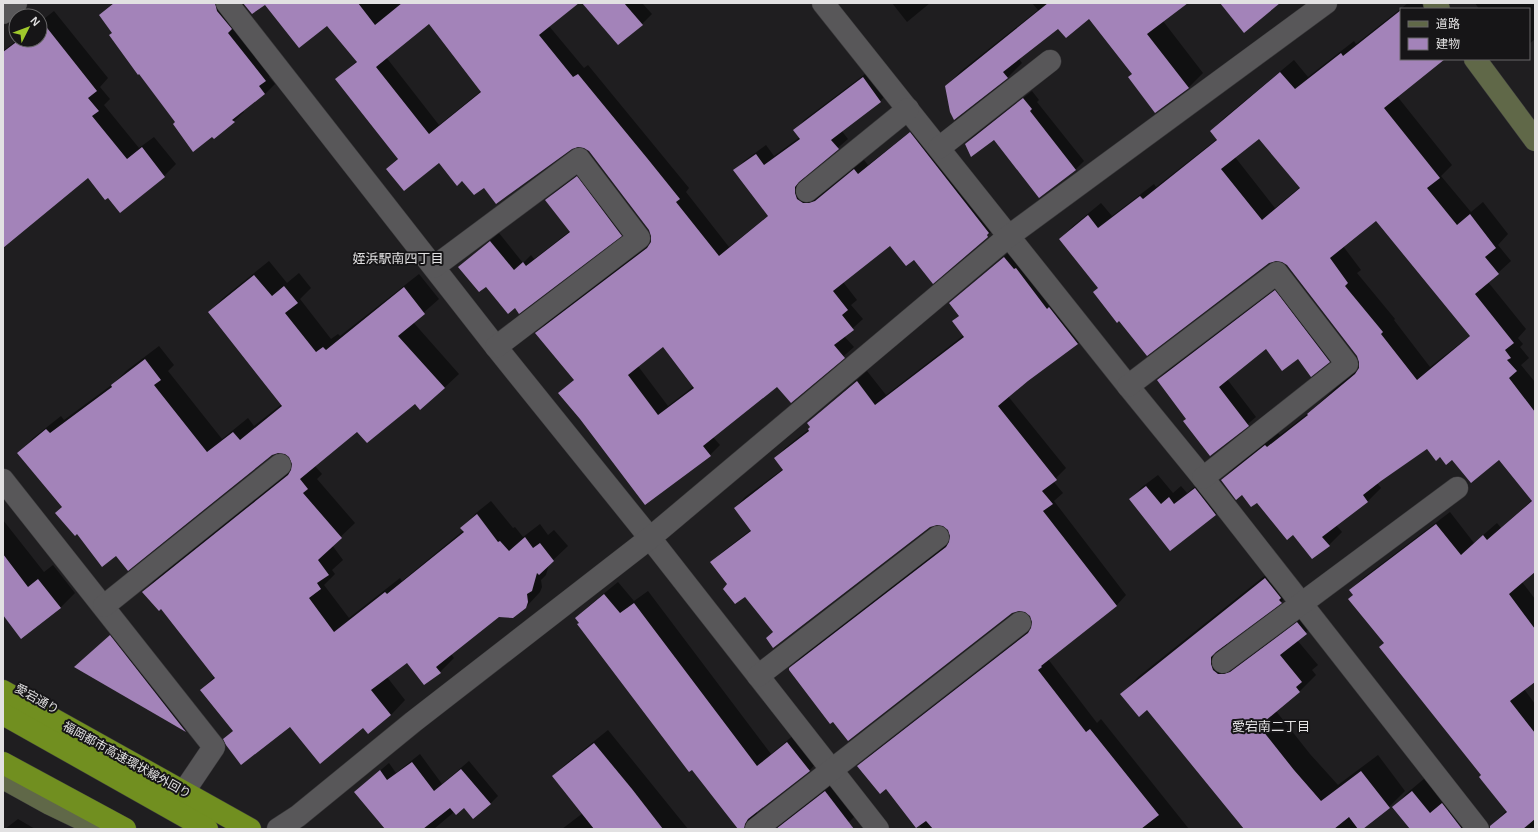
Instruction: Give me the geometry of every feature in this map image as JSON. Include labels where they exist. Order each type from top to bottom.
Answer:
[{"type":"highway","name":"福岡都市高速環状線外回り","points":[[3,690],[250,829]]},
{"type":"highway","points":[[3,714],[207,829]]},
{"type":"highway","points":[[3,762],[125,829]]},
{"type":"street","points":[[3,13],[16,3]]},
{"type":"street","points":[[227,3],[496,347],[650,538],[878,829]]},
{"type":"street","points":[[823,3],[1203,478],[1478,829]]},
{"type":"street","points":[[278,829],[298,816],[413,722],[650,538],[1009,236],[1326,3]]},
{"type":"street","points":[[1477,60],[1535,140]]},
{"type":"street","points":[[939,148],[1050,61]]},
{"type":"street","points":[[807,191],[908,109]]},
{"type":"street","points":[[434,267],[579,159],[639,238],[496,347]]},
{"type":"street","points":[[1128,386],[1277,274],[1348,364],[1203,478]]},
{"type":"street","points":[[104,606],[280,465]]},
{"type":"street","points":[[3,480],[214,747],[187,788]]},
{"type":"street","points":[[1223,662],[1458,488]]},
{"type":"street","points":[[758,676],[938,537]]},
{"type":"street","points":[[756,829],[1020,623]]},
{"type":"street","name":"愛宕通り","points":[[3,681],[96,733],[255,829]]},
{"type":"street","points":[[3,778],[50,804],[102,829]]},
{"type":"building","points":[[114,3],[215,3],[217,11],[232,29],[228,33],[266,81],[259,86],[265,94],[232,120],[235,122],[214,139],[212,137],[193,152],[173,124],[175,122],[109,35],[112,33],[99,15]]},
{"type":"building","points":[[243,3],[358,3],[375,25],[402,3],[579,3],[539,35],[573,77],[578,74],[647,158],[680,199],[676,202],[719,256],[768,216],[733,170],[756,154],[764,165],[800,139],[793,130],[863,77],[881,102],[831,140],[839,149],[799,182],[795,187],[797,199],[803,203],[815,201],[854,169],[858,174],[910,132],[989,233],[987,235],[988,237],[933,284],[914,260],[906,266],[890,246],[833,291],[848,310],[842,315],[854,330],[834,345],[845,358],[791,403],[777,387],[703,446],[711,456],[645,505],[580,419],[558,393],[574,380],[535,333],[647,248],[651,242],[649,230],[589,151],[578,147],[572,149],[496,204],[484,188],[474,195],[462,181],[457,186],[439,163],[404,191],[386,169],[398,159],[335,79],[357,62],[327,26],[299,48],[265,5],[252,14]],"holes":[[[429,24],[481,92],[429,134],[376,67]],[[663,347],[694,388],[658,415],[628,375]]]},
{"type":"building","points":[[582,3],[624,3],[643,25],[618,45]]},
{"type":"building","points":[[1048,3],[1188,3],[1147,34],[1189,88],[1155,113],[1128,77],[1132,74],[1089,19],[1066,38],[1058,29],[1003,72],[1008,78],[954,120],[950,112],[945,86]]},
{"type":"building","points":[[1220,3],[1280,3],[1244,33]]},
{"type":"building","points":[[1400,11],[1400,60],[1444,60],[1384,108],[1440,178],[1427,188],[1457,225],[1470,214],[1496,248],[1485,257],[1499,274],[1475,294],[1514,343],[1505,350],[1511,358],[1507,360],[1517,371],[1509,378],[1535,412],[1535,572],[1509,594],[1535,629],[1535,682],[1510,701],[1535,733],[1535,819],[1523,829],[1490,829],[1490,826],[1507,812],[1479,777],[1481,775],[1379,647],[1384,643],[1348,599],[1353,595],[1349,590],[1436,524],[1461,555],[1483,535],[1487,540],[1532,501],[1499,460],[1471,483],[1452,460],[1446,465],[1440,457],[1436,461],[1427,449],[1363,495],[1368,502],[1322,537],[1330,546],[1312,559],[1293,535],[1287,540],[1257,503],[1251,507],[1242,495],[1236,500],[1221,480],[1265,445],[1267,447],[1308,415],[1307,414],[1355,374],[1359,368],[1357,356],[1287,265],[1276,261],[1269,263],[1147,356],[1119,321],[1117,323],[1093,292],[1098,288],[1059,239],[1088,215],[1098,228],[1140,196],[1143,199],[1217,140],[1210,131],[1280,72],[1295,89],[1341,53],[1343,56]],"holes":[[[1259,139],[1300,188],[1262,220],[1221,169]],[[1376,221],[1470,336],[1417,380],[1381,334],[1383,332],[1345,286],[1348,283],[1330,258]]]},
{"type":"building","points":[[48,29],[97,91],[88,98],[99,111],[92,116],[127,159],[142,147],[165,177],[120,213],[108,198],[105,200],[88,178],[3,248],[3,52],[8,48],[48,48]]},
{"type":"building","points":[[1023,98],[1032,109],[1030,111],[1076,170],[1039,198],[994,140],[971,157],[965,144]]},
{"type":"building","points":[[577,176],[622,236],[519,314],[515,308],[508,314],[486,287],[479,292],[458,267],[490,241],[514,270],[523,262],[526,266],[570,232],[545,200]]},
{"type":"building","points":[[1004,257],[1014,269],[1016,268],[1047,309],[1049,307],[1078,344],[1028,381],[998,406],[1057,480],[1042,491],[1053,504],[1043,511],[1117,606],[1041,666],[1042,667],[1038,670],[1086,732],[1090,729],[1159,815],[1141,829],[933,829],[926,821],[916,828],[886,789],[880,794],[857,766],[1028,633],[1032,622],[1030,616],[1025,612],[1019,611],[1012,613],[848,741],[833,722],[830,724],[789,670],[789,668],[946,547],[950,536],[948,530],[943,526],[937,525],[930,527],[773,648],[766,638],[773,632],[745,597],[735,604],[723,589],[727,584],[710,562],[751,531],[734,508],[783,470],[774,458],[809,431],[808,429],[810,427],[807,423],[857,381],[875,405],[964,337],[952,321],[959,316],[949,303]]},
{"type":"building","points":[[254,275],[272,296],[284,286],[298,303],[285,313],[316,352],[323,347],[326,350],[404,287],[425,314],[398,336],[445,388],[420,410],[415,404],[367,443],[357,432],[300,479],[308,489],[303,493],[342,538],[318,560],[329,575],[317,583],[321,589],[309,598],[334,632],[385,592],[387,594],[464,532],[460,528],[477,514],[498,542],[500,541],[509,551],[525,537],[533,548],[540,543],[554,561],[539,575],[537,573],[532,591],[527,594],[528,602],[526,608],[513,618],[499,617],[436,667],[441,673],[424,685],[407,663],[371,690],[391,715],[368,734],[363,728],[320,764],[290,727],[241,765],[223,739],[233,731],[200,690],[215,678],[161,609],[159,611],[142,592],[288,475],[292,464],[289,457],[285,454],[278,453],[272,455],[128,571],[116,556],[102,567],[77,534],[75,536],[55,513],[62,507],[17,453],[46,429],[50,433],[112,387],[111,385],[145,359],[161,380],[154,385],[207,452],[233,432],[240,440],[282,406],[208,312]]},
{"type":"building","points":[[1275,290],[1330,362],[1311,377],[1298,359],[1282,371],[1266,349],[1219,387],[1249,426],[1210,456],[1183,421],[1186,419],[1157,380]]},
{"type":"building","points":[[1146,486],[1161,504],[1169,497],[1174,504],[1195,488],[1216,515],[1170,551],[1129,499]]},
{"type":"building","points":[[3,554],[28,587],[38,579],[61,608],[21,639],[3,615]]},
{"type":"building","points":[[1265,578],[1281,598],[1279,600],[1282,603],[1216,652],[1211,657],[1213,670],[1218,674],[1230,672],[1297,622],[1307,634],[1280,655],[1302,682],[1296,687],[1300,692],[1259,726],[1321,801],[1361,771],[1390,808],[1363,829],[1358,829],[1349,817],[1334,829],[1244,829],[1147,710],[1139,717],[1120,694]]},
{"type":"building","points":[[604,594],[620,613],[634,603],[757,766],[787,742],[810,771],[748,819],[744,829],[738,829],[692,770],[689,772],[577,624],[579,623],[575,618]]},
{"type":"building","points":[[110,635],[186,732],[74,667]]},
{"type":"building","points":[[594,743],[663,829],[594,829],[552,776]]},
{"type":"building","points":[[412,762],[434,791],[461,769],[491,804],[473,819],[464,808],[456,815],[450,808],[423,829],[385,829],[354,792],[380,770],[387,780]]},
{"type":"building","points":[[825,791],[854,829],[776,829]]},
{"type":"building","points":[[1412,791],[1430,813],[1442,803],[1462,829],[1410,829],[1392,807]]},
{"type":"district","name":"姪浜駅南四丁目","points":[[398,258]]},
{"type":"district","name":"愛宕南二丁目","points":[[1271,726]]}]
